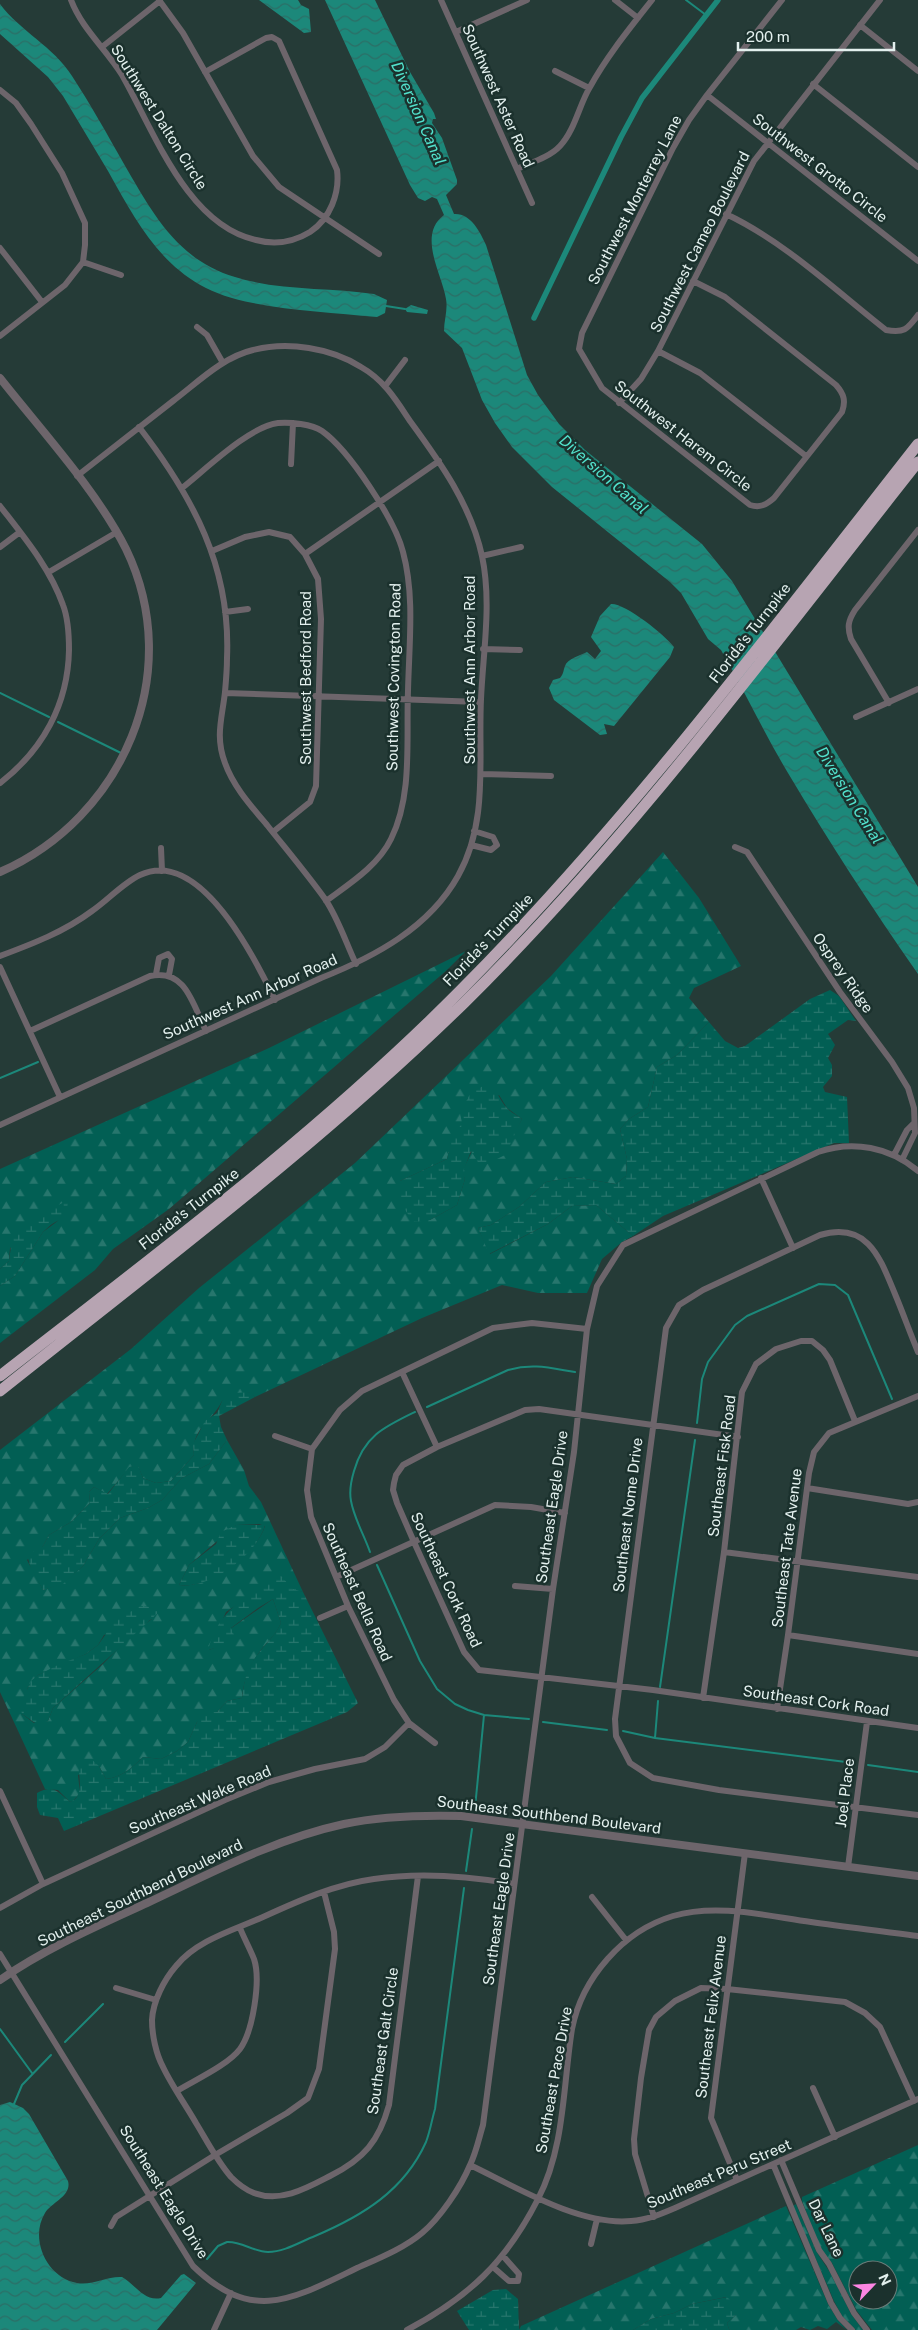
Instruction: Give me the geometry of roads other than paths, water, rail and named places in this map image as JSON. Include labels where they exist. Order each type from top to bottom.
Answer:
[{"type":"highway","name":"Florida's Turnpike","points":[[0,1391],[260,1185],[325,1131],[467,1000],[603,854],[776,632],[918,444]]},
{"type":"highway","name":"Florida's Turnpike","points":[[776,632],[918,462]]},
{"type":"highway","name":"Florida's Turnpike","points":[[0,1376],[267,1166],[318,1124],[403,1046],[520,930],[595,848],[733,687]]},
{"type":"street","name":"Southwest Dalton Circle","points":[[71,0],[78,16],[120,73],[187,191],[217,223],[240,237],[270,244],[297,240],[313,230],[332,207],[338,177],[335,163],[280,41],[269,37],[205,72]]},
{"type":"street","name":"Southwest Aster Road","points":[[441,0],[532,203]]},
{"type":"street","points":[[456,32],[527,0]]},
{"type":"street","points":[[615,0],[638,18]]},
{"type":"street","points":[[517,169],[552,152],[560,146],[589,88],[652,0]]},
{"type":"street","name":"Southwest Monterrey Lane","points":[[579,349],[582,332],[672,148],[707,94],[782,0]]},
{"type":"street","name":"Southwest Cameo Boulevard","points":[[619,403],[641,379],[658,351],[750,167],[880,0]]},
{"type":"street","points":[[102,47],[160,1],[174,20],[260,164],[279,187],[379,254]]},
{"type":"street","points":[[860,25],[918,71]]},
{"type":"street","points":[[555,70],[589,88]]},
{"type":"street","points":[[813,84],[918,166]]},
{"type":"street","points":[[0,90],[16,103],[32,124],[76,200],[85,223],[83,262],[66,285],[0,336]]},
{"type":"street","name":"Southwest Grotto Circle","points":[[707,94],[918,261]]},
{"type":"street","points":[[726,214],[750,226],[773,241],[886,330],[900,332],[909,327],[918,315]]},
{"type":"street","points":[[0,248],[42,302]]},
{"type":"street","points":[[83,262],[121,275]]},
{"type":"street","name":"Southwest Harem Circle","points":[[579,349],[602,388],[619,403],[750,505],[757,507],[767,504],[774,498],[842,412],[845,405],[843,394],[836,385],[725,297],[693,281]]},
{"type":"street","points":[[197,327],[207,335],[222,363]]},
{"type":"street","name":"Southwest Ann Arbor Road","points":[[0,1125],[356,964],[415,928],[433,909],[459,875],[471,845],[478,814],[482,774],[480,702],[486,595],[482,556],[467,510],[439,462],[386,385],[361,366],[313,349],[269,347],[251,350],[222,363],[77,476]]},
{"type":"street","points":[[658,351],[700,373],[806,456]]},
{"type":"street","points":[[386,385],[405,360]]},
{"type":"street","points":[[0,378],[77,476],[117,532],[136,574],[147,625],[148,669],[143,705],[134,731],[112,778],[85,813],[40,851],[0,872]]},
{"type":"street","name":"Southwest Covington Road","points":[[182,488],[241,441],[264,426],[278,423],[293,423],[320,430],[338,444],[379,502],[398,535],[408,574],[410,605],[405,780],[401,814],[391,841],[374,862],[362,874],[326,901]]},
{"type":"street","points":[[291,464],[293,423]]},
{"type":"street","points":[[139,427],[182,488],[196,512],[212,551],[225,612],[227,656],[225,693],[218,738],[225,763],[242,795],[326,901],[356,964]]},
{"type":"street","points":[[306,554],[439,462]]},
{"type":"street","points":[[0,506],[49,572],[64,606],[69,639],[69,668],[63,698],[51,726],[29,758],[0,783]]},
{"type":"street","points":[[888,703],[851,639],[848,628],[849,620],[918,530]]},
{"type":"street","points":[[0,547],[20,532]]},
{"type":"street","points":[[49,572],[117,532]]},
{"type":"street","name":"Southwest Bedford Road","points":[[212,551],[245,538],[269,532],[290,537],[306,554],[318,579],[320,592],[316,786],[310,802],[273,832]]},
{"type":"street","points":[[482,556],[521,547]]},
{"type":"street","points":[[225,612],[248,609]]},
{"type":"street","points":[[483,649],[520,650]]},
{"type":"street","points":[[856,717],[918,689]]},
{"type":"street","points":[[225,693],[480,702]]},
{"type":"street","points":[[482,774],[551,776]]},
{"type":"street","points":[[471,845],[491,850],[497,845],[493,837],[474,831]]},
{"type":"street","name":"Osprey Ridge","points":[[735,847],[747,852],[840,992],[901,1076],[912,1099],[915,1133],[902,1160]]},
{"type":"street","points":[[161,848],[162,871]]},
{"type":"street","points":[[0,956],[34,944],[58,932],[90,912],[141,875],[162,871],[179,873],[200,887],[233,926],[259,966],[275,1000]]},
{"type":"street","points":[[156,974],[159,958],[164,954],[168,954],[172,959],[169,975]]},
{"type":"street","points":[[0,967],[60,1097]]},
{"type":"street","points":[[30,1031],[156,974],[169,975],[180,982],[186,990],[206,1031]]},
{"type":"street","points":[[894,1155],[907,1130],[914,1123]]},
{"type":"street","points":[[904,1138],[911,1141]]},
{"type":"street","name":"Southeast Eagle Drive","points":[[0,1954],[194,2266],[209,2281],[247,2299],[264,2302],[293,2298],[395,2250],[422,2233],[444,2208],[470,2165],[483,2125],[553,1589],[578,1416],[587,1329],[597,1286],[623,1244],[818,1152],[839,1146],[867,1147],[894,1155],[918,1171]]},
{"type":"street","points":[[761,1178],[793,1248]]},
{"type":"street","name":"Southeast Nome Drive","points":[[918,1352],[881,1259],[868,1242],[854,1234],[834,1232],[820,1235],[703,1290],[679,1305],[666,1328],[615,1720],[616,1736],[630,1763],[653,1778],[719,1790],[918,1815]]},
{"type":"street","name":"Southeast Bella Road","points":[[435,1743],[409,1723],[380,1674],[348,1606],[311,1517],[307,1490],[312,1449],[340,1410],[362,1391],[493,1328],[532,1323],[587,1329]]},
{"type":"street","name":"Southeast Fisk Road","points":[[703,1698],[724,1552],[742,1392],[756,1364],[776,1349],[801,1341],[812,1340],[830,1360],[854,1421]]},
{"type":"street","points":[[402,1372],[437,1447]]},
{"type":"street","name":"Southeast Tate Avenue","points":[[777,1709],[810,1462],[822,1440],[830,1433],[854,1421],[918,1396]]},
{"type":"street","name":"Southeast Cork Road","points":[[738,1437],[578,1416],[540,1409],[525,1410],[437,1447],[403,1465],[396,1475],[393,1490],[414,1542],[472,1663],[479,1670],[703,1698],[918,1728]]},
{"type":"street","points":[[275,1436],[312,1449]]},
{"type":"street","points":[[807,1488],[908,1504],[918,1502]]},
{"type":"street","points":[[336,1577],[495,1505],[530,1507],[565,1513]]},
{"type":"street","points":[[724,1552],[798,1563],[918,1576]]},
{"type":"street","points":[[515,1586],[553,1589]]},
{"type":"street","points":[[320,1618],[348,1606]]},
{"type":"street","points":[[788,1635],[918,1654]]},
{"type":"street","name":"Joel Place","points":[[848,1867],[867,1722]]},
{"type":"street","name":"Southeast Wake Road","points":[[0,1908],[43,1884],[216,1804],[269,1782],[315,1769],[365,1759],[385,1747],[409,1723]]},
{"type":"street","points":[[0,1791],[43,1884]]},
{"type":"street","name":"Southeast Southbend Boulevard","points":[[0,1980],[65,1941],[186,1885],[278,1844],[319,1830],[354,1822],[416,1815],[461,1816],[918,1876]]},
{"type":"street","name":"Southeast Felix Avenue","points":[[737,2180],[711,2118],[745,1853]]},
{"type":"street","name":"Southeast Galt Circle","points":[[418,1876],[389,2105],[380,2132],[368,2150],[344,2170],[294,2193],[282,2196],[254,2193],[243,2187],[231,2176],[215,2154],[162,2066],[154,2043],[152,2021],[156,2000],[168,1976],[187,1956],[200,1946],[291,1904],[324,1892],[373,1879],[418,1876],[471,1876],[514,1884]]},
{"type":"street","points":[[111,2226],[116,2217],[215,2154],[287,2113],[308,2098],[319,2069],[335,1949],[334,1932],[324,1892]]},
{"type":"street","points":[[592,1897],[626,1940]]},
{"type":"street","name":"Southeast Pace Drive","points":[[407,2330],[439,2313],[459,2298],[493,2267],[503,2256],[539,2198],[553,2157],[569,2065],[572,2028],[580,2003],[601,1967],[626,1940],[673,1916],[700,1912],[738,1911],[918,1936]]},
{"type":"street","points":[[177,2091],[230,2059],[240,2049],[249,2029],[256,1984],[254,1961],[240,1928]]},
{"type":"street","points":[[116,1988],[156,2000]]},
{"type":"street","points":[[654,2217],[635,2154],[634,2139],[649,2030],[656,2017],[675,2001],[701,1988],[727,1989],[845,2002],[865,2013],[880,2027],[916,2100]]},
{"type":"street","points":[[813,2088],[835,2138]]},
{"type":"street","name":"Southeast Peru Street","points":[[470,2165],[539,2198],[597,2219],[631,2222],[654,2217],[835,2138],[916,2100]]},
{"type":"street","name":"Dar Lane","points":[[781,2160],[819,2250],[834,2272],[854,2313],[868,2330]]},
{"type":"street","name":"Dar Lane","points":[[773,2164],[831,2303],[840,2318],[852,2330]]},
{"type":"street","points":[[591,2244],[597,2219]]},
{"type":"street","points":[[493,2267],[509,2281],[518,2281],[519,2274],[503,2256]]},
{"type":"street","points":[[214,2330],[231,2293]]},
{"type":"water","points":[[259,0],[298,0],[301,5],[309,9],[311,32],[304,33]]},
{"type":"water","name":"Diversion Canal","points":[[325,0],[375,0],[410,72],[434,113],[436,119],[433,119],[432,123],[442,138],[457,180],[457,184],[446,195],[454,214],[470,220],[478,229],[486,245],[527,375],[538,395],[559,424],[585,450],[702,544],[732,581],[918,887],[918,974],[867,900],[819,824],[779,758],[721,650],[708,639],[681,593],[670,582],[552,487],[512,447],[495,423],[482,400],[462,348],[444,331],[447,307],[444,289],[433,255],[432,233],[436,223],[444,215],[437,199],[432,197],[425,201],[418,198],[410,185]]},
{"type":"water","points":[[0,4],[17,23],[65,66],[86,98],[145,200],[168,232],[197,259],[235,277],[269,285],[374,294],[387,300],[385,313],[377,317],[299,310],[253,303],[225,296],[202,286],[181,272],[149,238],[63,96],[48,77],[0,34]]},
{"type":"water","points":[[411,305],[428,310],[427,314],[407,312],[405,309]]},
{"type":"water","points":[[611,604],[635,614],[654,628],[674,647],[670,657],[614,726],[604,724],[607,734],[600,735],[554,700],[549,688],[553,680],[560,678],[568,661],[587,652],[595,659],[601,651],[591,637],[600,616]]},
{"type":"water","points":[[10,2102],[23,2108],[29,2114],[68,2181],[67,2191],[45,2213],[39,2234],[44,2256],[49,2266],[57,2274],[66,2280],[83,2284],[122,2277],[140,2292],[155,2299],[161,2298],[181,2275],[184,2274],[196,2283],[157,2330],[0,2330],[0,2105]]},
{"type":"waterway","points":[[686,0],[706,15]]},
{"type":"waterway","points":[[534,318],[621,137],[642,98],[718,0]]},
{"type":"waterway","points":[[386,306],[405,309]]},
{"type":"waterway","points":[[0,693],[49,717]]},
{"type":"waterway","points":[[58,722],[121,753]]},
{"type":"waterway","points":[[0,1078],[38,1062]]},
{"type":"waterway","points":[[697,1423],[702,1379],[708,1362],[735,1325],[747,1316],[819,1284],[835,1285],[848,1295],[892,1399]]},
{"type":"waterway","points":[[427,1407],[508,1370],[534,1367],[575,1372]]},
{"type":"waterway","points":[[370,1552],[352,1507],[350,1494],[354,1471],[363,1449],[377,1434],[415,1412]]},
{"type":"waterway","points":[[660,1687],[695,1440]]},
{"type":"waterway","points":[[377,1565],[420,1661],[437,1689],[455,1704],[468,1710],[484,1715],[529,1719]]},
{"type":"waterway","points":[[655,1738],[658,1701]]},
{"type":"waterway","points":[[475,1808],[484,1715]]},
{"type":"waterway","points":[[543,1722],[607,1730]]},
{"type":"waterway","points":[[623,1731],[655,1738],[854,1763]]},
{"type":"waterway","points":[[868,1765],[918,1772]]},
{"type":"waterway","points":[[466,1871],[472,1829]]},
{"type":"waterway","points":[[207,2259],[218,2246],[227,2242],[237,2243],[263,2252],[274,2252],[292,2246],[349,2220],[380,2200],[406,2175],[426,2142],[435,2109],[464,1888]]},
{"type":"waterway","points":[[65,2042],[103,2004]]},
{"type":"waterway","points":[[0,2029],[32,2073]]},
{"type":"waterway","points":[[14,2104],[22,2085],[51,2055]]}]
